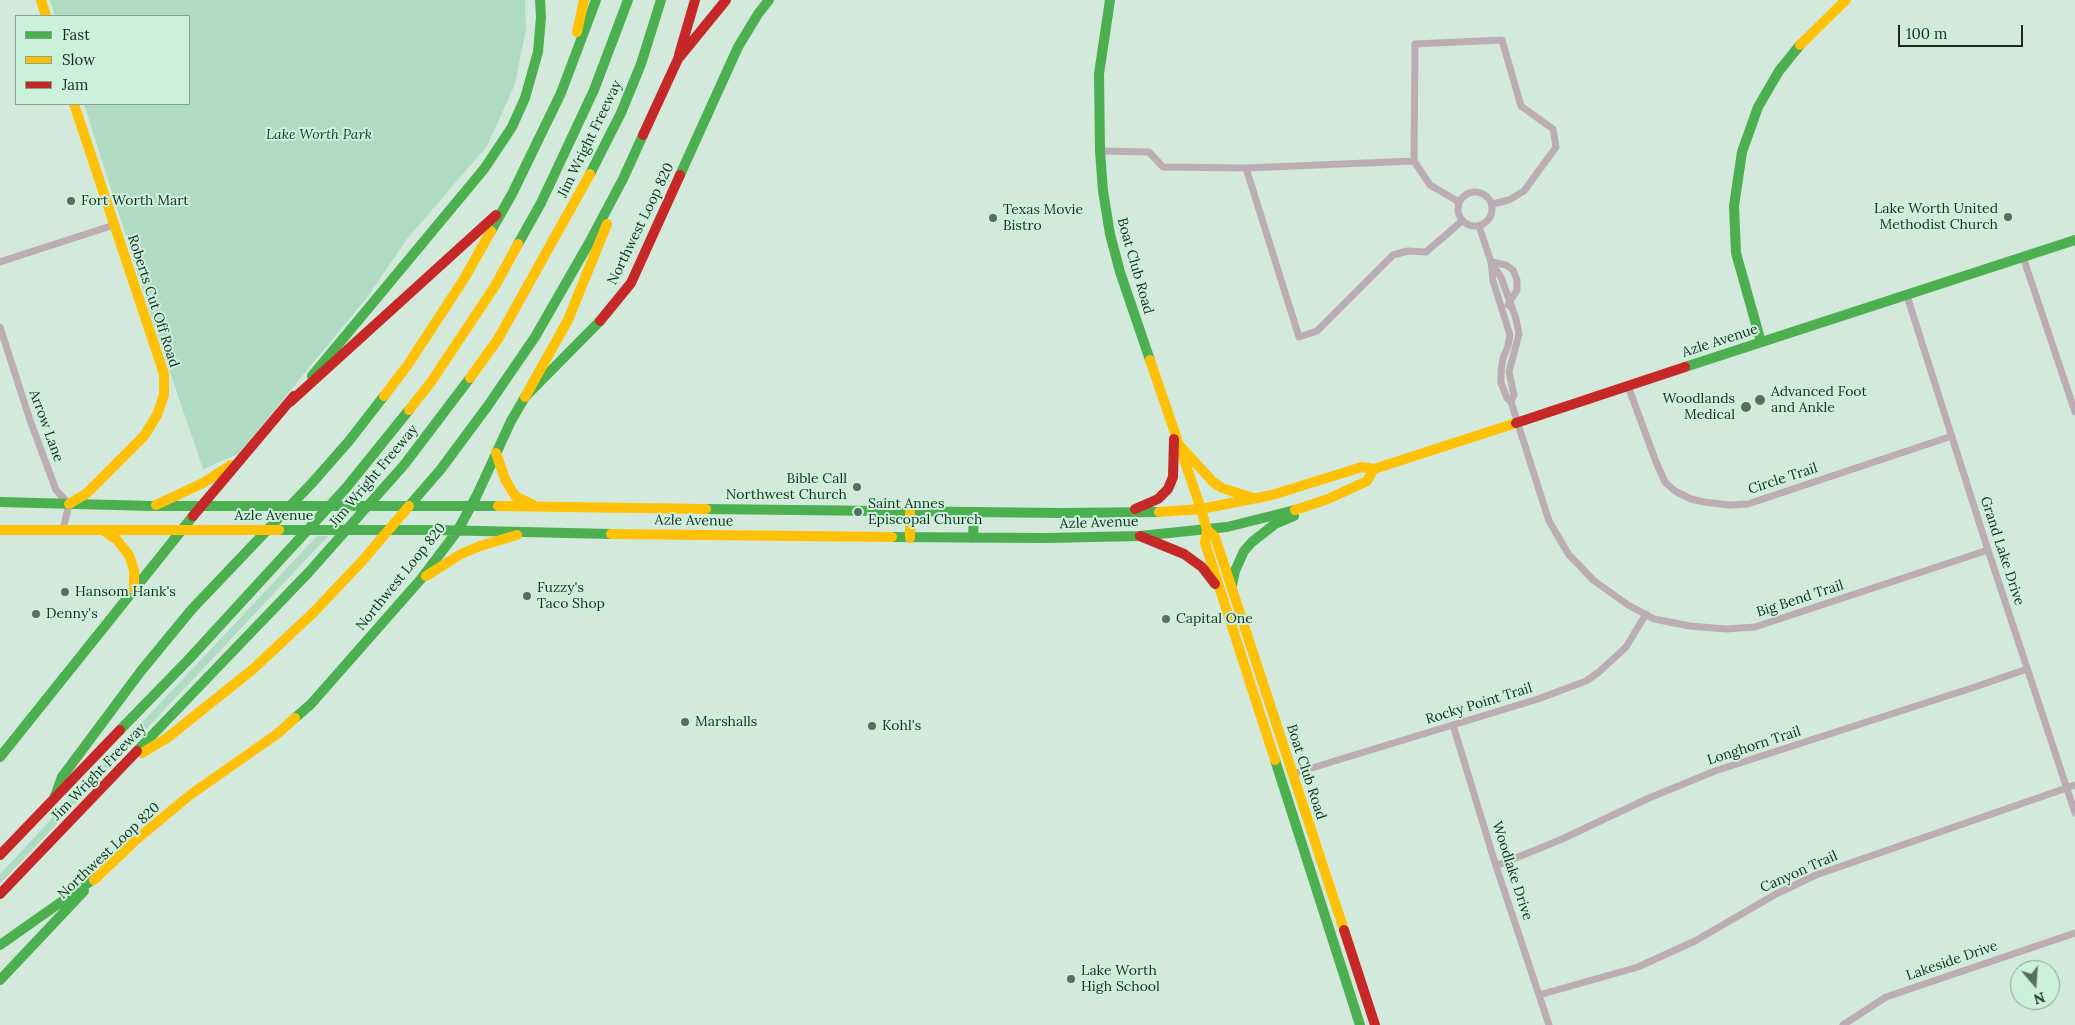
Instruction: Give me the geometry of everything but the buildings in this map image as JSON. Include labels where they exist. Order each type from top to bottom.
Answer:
[{"type":"main road","points":[[41,0],[46,15]]},
{"type":"main road","points":[[0,757],[182,530],[478,176],[508,134],[525,98],[534,70],[540,32],[540,0]]},
{"type":"main road","points":[[573,64],[575,42],[584,0]]},
{"type":"main road","points":[[53,800],[62,777],[141,671],[192,609],[313,482],[349,441],[407,366],[464,279],[505,207],[533,152],[573,64],[596,0]]},
{"type":"main road","name":"Jim Wright Freeway","points":[[0,856],[190,658],[346,488],[430,382],[495,286],[541,204],[594,90],[628,0]]},
{"type":"main road","name":"Jim Wright Freeway","points":[[0,894],[255,630],[363,513],[404,466],[460,392],[498,338],[582,189],[622,112],[641,64],[661,0]]},
{"type":"main road","points":[[132,757],[167,738],[252,670],[313,613],[364,560],[441,469],[514,368],[554,306],[623,179],[678,59],[695,0]]},
{"type":"main road","points":[[678,59],[726,0]]},
{"type":"main road","name":"Northwest Loop 820","points":[[0,980],[98,876],[137,839],[190,795],[277,734],[311,704],[421,579],[458,530],[472,506],[511,421],[525,397],[605,316],[631,282],[738,47],[769,0]]},
{"type":"main road","name":"Boat Club Road","points":[[1110,0],[1099,74],[1100,151],[1105,206],[1116,257],[1201,509],[1207,530],[1204,543],[1360,1025]]},
{"type":"main road","points":[[1761,342],[1737,262],[1733,214],[1740,162],[1754,116],[1773,80],[1807,36],[1846,0]]},
{"type":"main road","name":"Roberts Cut Off Road","points":[[69,504],[87,493],[144,436],[157,415],[164,395],[164,374],[74,105]]},
{"type":"main road","points":[[525,397],[560,338],[575,306],[623,179]]},
{"type":"main road","points":[[290,402],[505,207]]},
{"type":"main road","name":"Azle Avenue","points":[[0,502],[201,507],[472,506],[910,512],[1125,512],[1201,509],[1296,489],[1362,467],[1374,470],[2075,240]]},
{"type":"main road","name":"Azle Avenue","points":[[1174,433],[1183,449],[1213,482],[1222,488],[1254,498]]},
{"type":"main road","name":"Azle Avenue","points":[[1125,512],[1158,499],[1168,488],[1173,477],[1174,433]]},
{"type":"main road","points":[[496,453],[505,480],[515,496],[538,507]]},
{"type":"main road","points":[[152,506],[203,483],[243,457]]},
{"type":"main road","name":"Azle Avenue","points":[[0,530],[458,530],[910,538],[1140,536],[1207,530],[1256,521],[1328,499],[1368,481],[1374,470]]},
{"type":"main road","points":[[1232,586],[1240,556],[1252,542],[1275,524],[1328,499]]},
{"type":"main road","points":[[910,512],[910,538]]},
{"type":"main road","points":[[973,538],[974,512]]},
{"type":"main road","name":"Boat Club Road","points":[[1207,530],[1216,537],[1375,1025]]},
{"type":"main road","points":[[104,531],[117,540],[129,555],[134,570],[134,590]]},
{"type":"main road","points":[[421,579],[461,554],[480,546],[528,532]]},
{"type":"main road","points":[[1140,536],[1194,560],[1202,567],[1219,590]]},
{"type":"main road","points":[[0,945],[98,876]]},
{"type":"street","points":[[1458,202],[1430,185],[1414,162],[1415,44],[1502,40],[1521,106],[1553,129],[1556,147],[1524,191],[1509,200],[1492,204]]},
{"type":"street","points":[[1100,151],[1149,152],[1164,167],[1246,168],[1414,162]]},
{"type":"street","points":[[1246,168],[1299,337],[1317,331],[1393,255],[1408,251],[1426,252],[1462,221]]},
{"type":"street","points":[[1475,191],[1486,195],[1492,204],[1491,215],[1488,220],[1479,226],[1472,226],[1462,221],[1457,210],[1458,202],[1464,195],[1475,191]]},
{"type":"street","points":[[0,262],[114,225]]},
{"type":"street","points":[[1479,226],[1491,262],[1493,281],[1510,335],[1501,366],[1502,383],[1506,398],[1511,402],[1514,395],[1508,372],[1519,334],[1501,277],[1491,262]]},
{"type":"street","points":[[2023,257],[2075,412]]},
{"type":"street","points":[[1491,262],[1506,265],[1513,270],[1517,280],[1517,290],[1510,303],[1503,310]]},
{"type":"street","name":"Grand Lake Drive","points":[[1907,296],[2075,813]]},
{"type":"street","name":"Arrow Lane","points":[[0,327],[30,420],[56,490],[69,504]]},
{"type":"street","points":[[1501,366],[1510,367]]},
{"type":"street","name":"Circle Trail","points":[[1628,386],[1656,462],[1666,482],[1675,491],[1691,499],[1704,502],[1729,505],[1748,504],[1952,436]]},
{"type":"street","name":"Big Bend Trail","points":[[1511,402],[1549,521],[1569,555],[1593,580],[1609,593],[1654,619],[1690,626],[1726,629],[1755,627],[1988,550]]},
{"type":"street","points":[[63,530],[69,504]]},
{"type":"street","name":"Rocky Point Trail","points":[[1292,774],[1538,699],[1586,681],[1599,672],[1626,647],[1646,614]]},
{"type":"street","name":"Longhorn Trail","points":[[1496,866],[1560,840],[1649,798],[1716,771],[1975,688],[2027,669]]},
{"type":"street","name":"Woodlake Drive","points":[[1453,725],[1496,866],[1549,1025]]},
{"type":"street","name":"Canyon Trail","points":[[1539,996],[1638,967],[1695,941],[1776,894],[1816,875],[2075,785]]},
{"type":"street","name":"Lakeside Drive","points":[[1843,1025],[1886,997],[2075,933]]},
{"type":"green space","name":"Lake Worth Park","points":[[50,0],[525,0],[526,29],[515,84],[487,146],[407,239],[368,296],[238,454],[203,469],[156,331],[84,105],[190,105],[190,15],[55,15]]},
{"type":"green space","points":[[317,536],[328,536],[0,884],[0,874]]},
{"type":"traffic: fast","points":[[312,376],[484,169],[512,127],[525,98],[538,52],[541,17],[540,0]]},
{"type":"traffic: fast","points":[[491,231],[512,194],[561,93],[596,0]]},
{"type":"traffic: fast","points":[[518,244],[541,203],[594,90],[628,0]]},
{"type":"traffic: fast","points":[[590,174],[621,113],[641,64],[661,0]]},
{"type":"traffic: fast","points":[[680,175],[738,47],[769,0]]},
{"type":"traffic: fast","points":[[1110,0],[1099,74],[1100,151],[1103,191],[1110,234],[1120,272],[1150,360]]},
{"type":"traffic: fast","points":[[1761,342],[1736,253],[1734,206],[1742,152],[1758,107],[1779,71],[1800,45]]},
{"type":"traffic: fast","points":[[409,506],[441,469],[487,407],[535,337],[589,243],[623,179],[643,135]]},
{"type":"traffic: fast","points":[[1685,367],[2075,240]]},
{"type":"traffic: fast","points":[[295,718],[311,704],[421,579],[458,530],[477,495],[511,421],[525,397],[600,321]]},
{"type":"traffic: fast","points":[[137,751],[309,572],[404,465],[470,378]]},
{"type":"traffic: fast","points":[[55,796],[62,777],[141,671],[192,609],[313,482],[349,441],[384,396]]},
{"type":"traffic: fast","points":[[120,730],[190,658],[346,488],[409,410]]},
{"type":"traffic: fast","points":[[0,502],[152,506],[498,506]]},
{"type":"traffic: fast","points":[[706,509],[1061,513],[1159,512]]},
{"type":"traffic: fast","points":[[892,537],[1046,538],[1140,536],[1227,527],[1295,510]]},
{"type":"traffic: fast","points":[[973,538],[974,512]]},
{"type":"traffic: fast","points":[[0,757],[193,516]]},
{"type":"traffic: fast","points":[[1232,585],[1235,571],[1244,551],[1252,542],[1275,524],[1294,516]]},
{"type":"traffic: fast","points":[[279,530],[437,530],[611,534]]},
{"type":"traffic: fast","points":[[1275,760],[1360,1025]]},
{"type":"traffic: fast","points":[[0,945],[98,876]]},
{"type":"traffic: fast","points":[[0,980],[84,891]]},
{"type":"traffic: slow","points":[[41,0],[46,15]]},
{"type":"traffic: slow","points":[[577,32],[584,0]]},
{"type":"traffic: slow","points":[[1800,45],[1846,0]]},
{"type":"traffic: slow","points":[[69,504],[87,493],[144,436],[157,415],[164,395],[164,374],[74,105]]},
{"type":"traffic: slow","points":[[470,378],[498,339],[590,174]]},
{"type":"traffic: slow","points":[[525,397],[568,320],[607,224]]},
{"type":"traffic: slow","points":[[384,396],[407,366],[464,279],[491,231]]},
{"type":"traffic: slow","points":[[409,410],[431,382],[495,286],[518,244]]},
{"type":"traffic: slow","points":[[1150,360],[1201,509],[1207,530],[1205,543],[1275,760]]},
{"type":"traffic: slow","points":[[1159,512],[1201,509],[1272,495],[1362,467],[1374,469],[1516,423]]},
{"type":"traffic: slow","points":[[1182,448],[1213,482],[1222,488],[1253,498]]},
{"type":"traffic: slow","points":[[496,453],[505,479],[515,496],[535,506]]},
{"type":"traffic: slow","points":[[156,505],[203,483],[231,465]]},
{"type":"traffic: slow","points":[[1295,510],[1328,499],[1367,481],[1374,469]]},
{"type":"traffic: slow","points":[[142,753],[167,738],[252,670],[313,613],[363,560],[409,506]]},
{"type":"traffic: slow","points":[[498,506],[706,509]]},
{"type":"traffic: slow","points":[[910,512],[910,538]]},
{"type":"traffic: slow","points":[[0,530],[279,530]]},
{"type":"traffic: slow","points":[[1207,530],[1215,537],[1344,930]]},
{"type":"traffic: slow","points":[[104,531],[117,540],[129,555],[134,570],[134,590]]},
{"type":"traffic: slow","points":[[611,534],[892,537]]},
{"type":"traffic: slow","points":[[426,576],[461,554],[517,535]]},
{"type":"traffic: slow","points":[[94,880],[137,839],[190,795],[277,734],[295,718]]},
{"type":"traffic: jam","points":[[679,55],[695,0]]},
{"type":"traffic: jam","points":[[643,135],[678,59],[726,0]]},
{"type":"traffic: jam","points":[[600,321],[631,283],[680,175]]},
{"type":"traffic: jam","points":[[290,402],[496,215]]},
{"type":"traffic: jam","points":[[1516,423],[1685,367]]},
{"type":"traffic: jam","points":[[193,516],[294,396]]},
{"type":"traffic: jam","points":[[1135,509],[1158,499],[1168,489],[1173,477],[1174,439]]},
{"type":"traffic: jam","points":[[1140,536],[1184,554],[1202,567],[1215,584]]},
{"type":"traffic: jam","points":[[0,855],[120,730]]},
{"type":"traffic: jam","points":[[0,894],[137,751]]},
{"type":"traffic: jam","points":[[1344,930],[1375,1025]]},
{"type":"place","name":"Fort Worth Mart","points":[[71,201]]},
{"type":"place","name":"Lake Worth United Methodist Church","points":[[2008,217]]},
{"type":"place","name":"Texas Movie Bistro","points":[[993,218]]},
{"type":"place","name":"Advanced Foot and Ankle","points":[[1760,400]]},
{"type":"place","name":"Woodlands Medical","points":[[1746,407]]},
{"type":"place","name":"Bible Call Northwest Church","points":[[857,487]]},
{"type":"place","name":"Saint Annes Episcopal Church","points":[[858,512]]},
{"type":"place","name":"Hansom Hank's","points":[[65,592]]},
{"type":"place","name":"Fuzzy's Taco Shop","points":[[527,596]]},
{"type":"place","name":"Denny's","points":[[36,614]]},
{"type":"place","name":"Capital One","points":[[1166,619]]},
{"type":"place","name":"Marshalls","points":[[685,722]]},
{"type":"place","name":"Kohl's","points":[[872,726]]},
{"type":"place","name":"Lake Worth High School","points":[[1071,979]]}]
